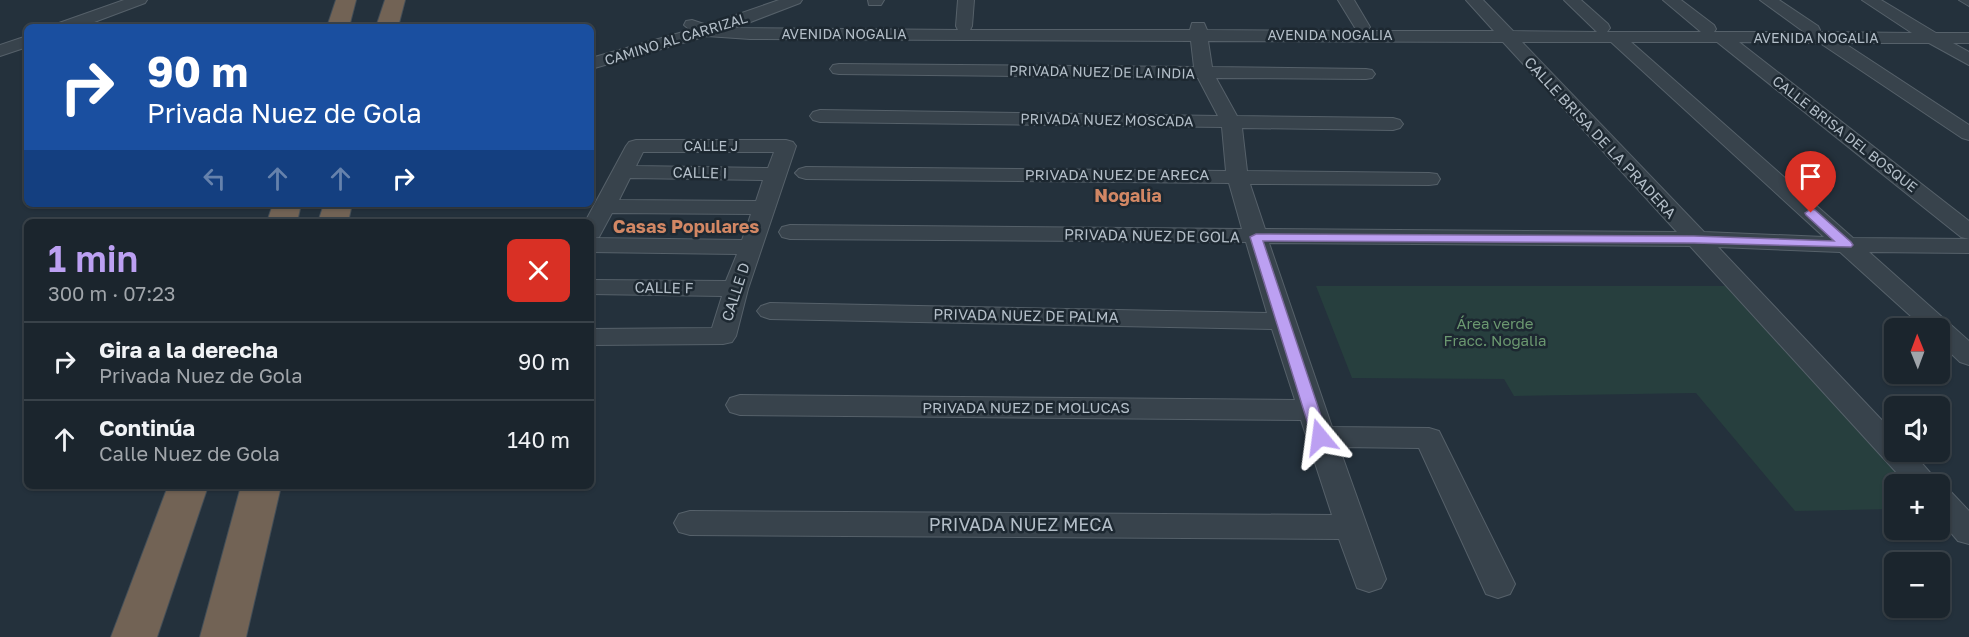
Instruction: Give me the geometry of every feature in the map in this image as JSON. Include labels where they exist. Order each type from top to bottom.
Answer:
[{"type":"highway","points":[[339,24],[346,0]]},
{"type":"highway","points":[[388,24],[395,0]]},
{"type":"highway","points":[[134,637],[187,489]]},
{"type":"highway","points":[[223,637],[260,489]]},
{"type":"street","points":[[73,24],[138,0]]},
{"type":"street","name":"CAMINO AL CARRIZAL","points":[[594,63],[711,24],[763,0]]},
{"type":"street","name":"CAMINO AL CARRIZAL","points":[[594,53],[711,24],[794,0]]},
{"type":"street","points":[[964,26],[966,0]]},
{"type":"street","points":[[1346,0],[1362,27]]},
{"type":"street","name":"CALLE BRISA DE LA PRADERA","points":[[1474,0],[1694,239],[1916,474]]},
{"type":"street","points":[[1572,0],[1927,318]]},
{"type":"street","name":"CALLE BRISA DEL BOSQUE","points":[[1671,0],[1969,232]]},
{"type":"street","points":[[1768,0],[1969,134]]},
{"type":"street","points":[[1870,0],[1969,60]]},
{"type":"street","name":"AVENIDA NOGALIA","points":[[711,24],[1199,31],[1362,27],[1502,32]]},
{"type":"street","name":"AVENIDA NOGALIA","points":[[711,24],[750,34],[1199,31],[1926,34],[1969,30]]},
{"type":"street","points":[[1199,31],[1204,74],[1231,122],[1237,176],[1282,321],[1369,579]]},
{"type":"street","name":"AVENIDA NOGALIA","points":[[1926,34],[1969,38]]},
{"type":"street","points":[[0,51],[24,42]]},
{"type":"street","name":"PRIVADA NUEZ DE LA INDIA","points":[[839,69],[1366,74]]},
{"type":"street","name":"PRIVADA NUEZ MOSCADA","points":[[820,116],[1393,124]]},
{"type":"street","name":"CALLE J","points":[[622,172],[636,146],[786,146]]},
{"type":"street","name":"CALLE D","points":[[594,337],[723,336],[736,289],[786,146]]},
{"type":"street","points":[[594,226],[622,172]]},
{"type":"street","name":"CALLE I","points":[[622,172],[777,174]]},
{"type":"street","name":"PRIVADA NUEZ DE ARECA","points":[[806,173],[1429,178]]},
{"type":"street","points":[[605,206],[765,208]]},
{"type":"street","name":"PRIVADA NUEZ DE GOLA","points":[[790,231],[1256,237],[1694,239],[1846,245],[1969,246]]},
{"type":"street","points":[[594,245],[751,247]]},
{"type":"street","name":"CALLE F","points":[[594,287],[736,289]]},
{"type":"street","name":"PRIVADA NUEZ DE PALMA","points":[[770,311],[1282,321]]},
{"type":"street","points":[[1950,339],[1969,356]]},
{"type":"street","name":"PRIVADA NUEZ DE MOLUCAS","points":[[740,405],[1316,423],[1429,438],[1498,584]]},
{"type":"street","points":[[1950,511],[1969,532]]},
{"type":"street","name":"PRIVADA NUEZ MECA","points":[[690,523],[1352,527]]},
{"type":"green space","name":"Área verde Fracc. Nogalia","points":[[1316,286],[1726,286],[1884,452],[1884,462],[1894,462],[1905,474],[1884,474],[1884,509],[1795,511],[1696,393],[1514,396],[1504,379],[1352,378]]},
{"type":"district","name":"Nogalia","points":[[1128,196]]},
{"type":"district","name":"Casas Populares","points":[[686,227]]},
{"type":"route","points":[[1320,437],[1256,237],[1694,239],[1846,245],[1811,213]]}]
